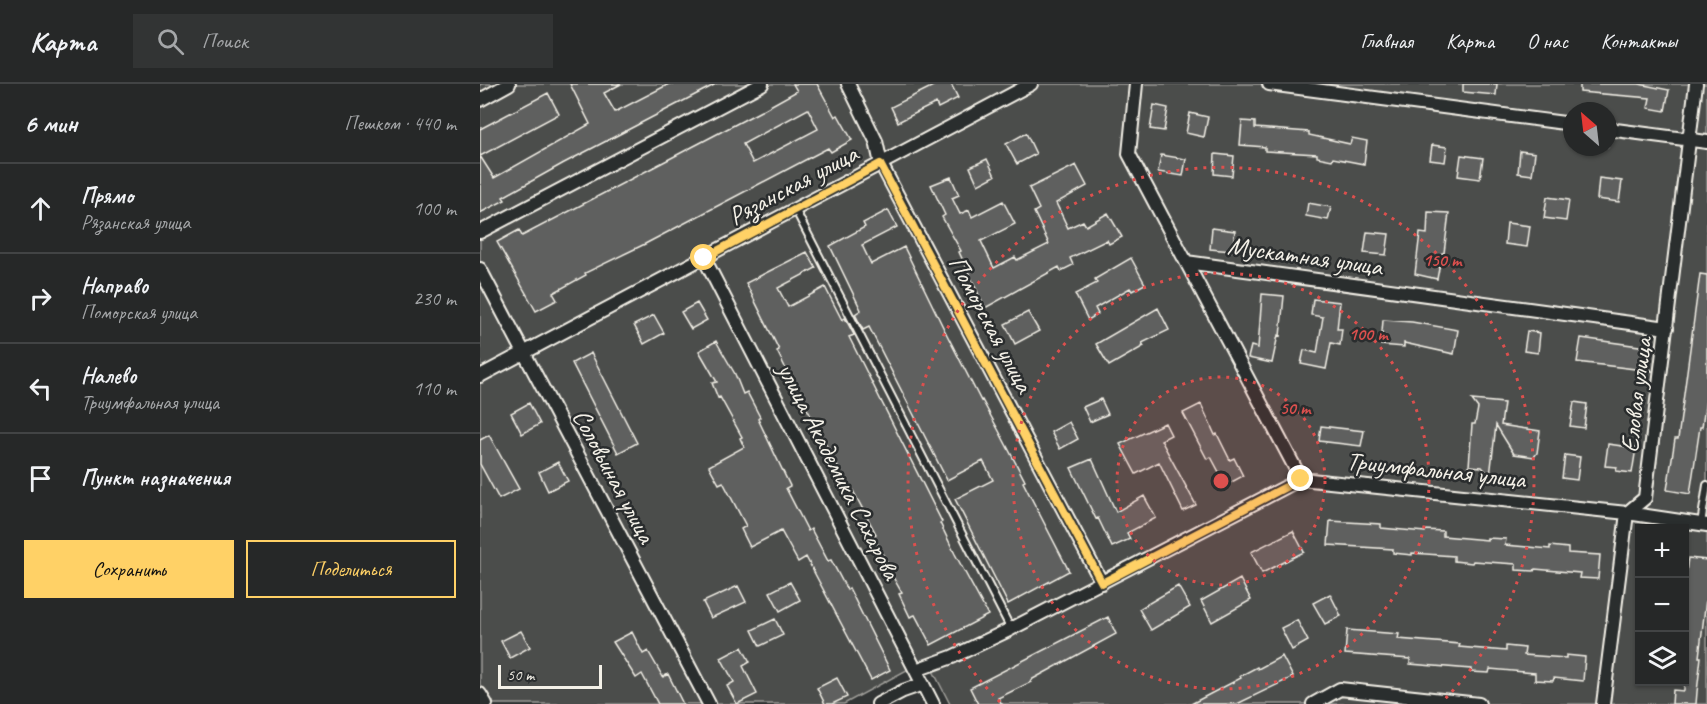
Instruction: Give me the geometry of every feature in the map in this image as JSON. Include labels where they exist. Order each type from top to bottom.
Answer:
[{"type":"street","points":[[480,100],[509,84]]},
{"type":"street","points":[[480,231],[762,84]]},
{"type":"street","name":"Поморская улица","points":[[848,84],[876,141],[880,164],[1102,583]]},
{"type":"street","name":"Рязанская улица","points":[[480,376],[1031,84]]},
{"type":"street","name":"Мускатная улица","points":[[1136,84],[1129,154],[1301,479]]},
{"type":"street","points":[[1269,84],[1563,123]]},
{"type":"street","name":"Еловая улица","points":[[1627,513],[1645,498],[1696,84]]},
{"type":"street","points":[[1617,130],[1707,142]]},
{"type":"street","name":"улица Академика Сахарова","points":[[704,258],[933,704]]},
{"type":"street","name":"Мускатная улица","points":[[1186,262],[1667,328]]},
{"type":"street","name":"Соловьиная улица","points":[[480,269],[709,704]]},
{"type":"street","points":[[916,670],[952,657],[1011,629],[1301,479]]},
{"type":"street","name":"Триумфальная улица","points":[[1301,479],[1627,513],[1704,524]]},
{"type":"street","points":[[1603,704],[1627,513]]},
{"type":"street","points":[[878,704],[923,684]]},
{"type":"street","points":[[1312,704],[1340,689],[1479,704]]},
{"type":"street","points":[[480,694],[486,704]]},
{"type":"lane","points":[[795,209],[1011,629]]},
{"type":"lane","points":[[1704,524],[1707,485]]},
{"type":"shaded area","points":[[480,84],[1707,84],[1707,704],[950,704],[927,659],[844,704],[488,704],[480,689]]},
{"type":"building","points":[[570,84],[621,84],[604,93],[615,112],[669,84],[716,84],[564,163],[503,197],[505,200],[480,213],[480,156],[494,178],[590,124]]},
{"type":"building","points":[[793,84],[817,84],[835,117],[838,115],[852,140],[831,152],[828,148],[585,273],[586,275],[553,293],[557,300],[536,311],[497,242],[519,230],[522,236],[797,91]],"holes":[[[808,109],[818,129],[753,163],[743,144]]]},
{"type":"building","points":[[937,84],[951,84],[958,98],[938,108],[936,103],[898,122],[891,107]]},
{"type":"building","points":[[1463,84],[1497,84],[1496,95],[1463,92]]},
{"type":"building","points":[[1580,84],[1639,84],[1669,90],[1665,111],[1648,108],[1650,98],[1580,92]]},
{"type":"building","points":[[548,93],[559,114],[480,156],[480,129]]},
{"type":"building","points":[[1154,105],[1168,108],[1164,131],[1150,129]]},
{"type":"building","points":[[1190,113],[1208,117],[1204,137],[1186,133]]},
{"type":"building","points":[[1242,121],[1255,122],[1255,128],[1309,132],[1309,135],[1350,144],[1352,138],[1367,141],[1364,164],[1317,157],[1317,154],[1265,151],[1265,147],[1240,145]]},
{"type":"building","points":[[1026,133],[1036,154],[1017,164],[1006,144]]},
{"type":"building","points":[[1432,145],[1447,147],[1445,162],[1430,160]]},
{"type":"building","points":[[1520,151],[1535,153],[1532,175],[1518,173]]},
{"type":"building","points":[[1215,154],[1234,156],[1232,176],[1214,174]]},
{"type":"building","points":[[1161,155],[1186,159],[1183,176],[1158,172]]},
{"type":"building","points":[[1461,155],[1483,158],[1480,179],[1458,176]]},
{"type":"building","points":[[987,159],[995,176],[978,185],[970,167]]},
{"type":"building","points":[[1076,165],[1087,186],[1056,203],[1068,228],[1083,221],[1086,226],[1108,213],[1122,237],[1109,244],[1107,240],[1070,258],[1073,265],[1061,271],[1059,267],[985,308],[959,252],[961,251],[942,217],[945,215],[931,185],[951,177],[959,195],[952,198],[960,214],[969,210],[972,217],[1003,201],[1015,224],[981,241],[994,268],[1015,257],[1017,260],[1049,244],[1034,212],[1039,209],[1029,188]]},
{"type":"building","points":[[1599,178],[1622,181],[1619,202],[1597,199]]},
{"type":"building","points":[[1547,197],[1569,200],[1566,221],[1544,218]]},
{"type":"building","points":[[1308,203],[1331,207],[1328,220],[1306,216]]},
{"type":"building","points":[[888,210],[897,227],[862,245],[871,264],[904,247],[1069,571],[1008,604],[955,499],[993,480],[983,461],[947,480],[869,327],[863,330],[855,314],[861,310],[830,246],[865,227],[863,223]]},
{"type":"building","points":[[1428,212],[1449,213],[1444,253],[1442,253],[1437,279],[1415,274],[1420,233],[1427,234]]},
{"type":"building","points":[[1507,223],[1530,226],[1527,247],[1505,244]]},
{"type":"building","points":[[1212,228],[1235,231],[1232,251],[1210,249]]},
{"type":"building","points":[[1367,232],[1389,234],[1386,255],[1364,253]]},
{"type":"building","points":[[807,252],[816,268],[778,288],[788,307],[825,287],[842,320],[845,318],[854,335],[849,337],[942,522],[940,523],[955,554],[988,615],[931,645],[915,615],[910,617],[899,594],[902,593],[873,536],[876,534],[785,367],[746,283]]},
{"type":"building","points":[[1131,258],[1145,284],[1132,291],[1130,288],[1095,308],[1098,314],[1088,320],[1075,294],[1097,283],[1095,279]]},
{"type":"building","points":[[1700,274],[1707,275],[1707,392],[1690,494],[1667,490],[1675,439],[1678,439]]},
{"type":"building","points":[[1262,294],[1284,296],[1280,336],[1278,335],[1272,363],[1248,358],[1251,346],[1258,348]]},
{"type":"building","points":[[1313,299],[1340,302],[1337,329],[1342,329],[1340,345],[1331,343],[1326,369],[1301,364],[1304,350],[1317,353],[1323,317],[1311,315]]},
{"type":"building","points":[[697,303],[707,320],[691,329],[681,312]]},
{"type":"building","points":[[1158,308],[1169,330],[1142,343],[1144,346],[1109,366],[1096,344]]},
{"type":"building","points":[[1028,312],[1039,331],[1015,344],[1005,324]]},
{"type":"building","points":[[654,315],[664,333],[644,344],[634,325]]},
{"type":"building","points":[[1383,320],[1412,322],[1458,330],[1454,354],[1404,343],[1404,347],[1381,345]]},
{"type":"building","points":[[1527,331],[1540,333],[1538,353],[1524,351]]},
{"type":"building","points":[[1581,338],[1646,347],[1644,362],[1652,371],[1577,362]]},
{"type":"building","points":[[716,341],[735,374],[743,394],[747,392],[760,417],[758,419],[790,486],[786,488],[808,531],[811,529],[828,561],[831,560],[847,590],[849,588],[890,670],[871,680],[806,557],[798,562],[781,531],[750,547],[741,529],[746,526],[723,482],[719,484],[709,466],[744,447],[740,438],[742,437],[720,397],[718,398],[712,383],[717,382],[699,351]]},
{"type":"building","points":[[591,353],[637,443],[618,453],[572,363]]},
{"type":"building","points":[[1101,399],[1108,414],[1090,422],[1083,407]]},
{"type":"building","points":[[1472,400],[1504,403],[1501,425],[1540,431],[1537,453],[1534,457],[1514,454],[1496,425],[1490,476],[1482,467],[1469,466],[1472,424],[1475,424],[1478,408]]},
{"type":"building","points":[[1574,402],[1587,404],[1584,428],[1570,426]]},
{"type":"building","points":[[529,403],[540,424],[522,434],[511,413]]},
{"type":"building","points":[[1201,404],[1215,435],[1217,434],[1230,460],[1234,458],[1243,476],[1226,485],[1211,457],[1207,459],[1183,413]]},
{"type":"building","points":[[1069,422],[1078,439],[1060,449],[1051,432]]},
{"type":"building","points":[[1165,423],[1171,435],[1161,440],[1196,505],[1183,511],[1159,462],[1136,474],[1120,444]]},
{"type":"building","points":[[1321,426],[1364,431],[1361,446],[1319,441]]},
{"type":"building","points":[[489,435],[519,489],[499,499],[480,464],[480,440]]},
{"type":"building","points":[[1608,444],[1636,448],[1632,473],[1616,471],[1617,467],[1605,466]]},
{"type":"building","points":[[1565,455],[1580,457],[1577,480],[1562,478]]},
{"type":"building","points":[[1092,459],[1116,512],[1144,496],[1156,518],[1127,533],[1130,539],[1112,547],[1071,468]]},
{"type":"building","points":[[558,462],[568,481],[548,491],[539,472]]},
{"type":"building","points":[[1330,521],[1381,524],[1381,528],[1425,532],[1425,530],[1443,531],[1443,536],[1487,540],[1487,538],[1506,539],[1505,545],[1550,549],[1550,546],[1568,548],[1568,553],[1600,555],[1598,579],[1579,578],[1580,573],[1535,569],[1534,571],[1516,570],[1516,564],[1454,561],[1454,556],[1412,553],[1412,555],[1393,553],[1393,549],[1328,545]]},
{"type":"building","points":[[1293,531],[1304,552],[1262,573],[1251,552]]},
{"type":"building","points":[[1689,558],[1707,560],[1707,591],[1696,704],[1672,704],[1673,690],[1684,691],[1684,686],[1689,686]]},
{"type":"building","points":[[1240,579],[1251,600],[1212,622],[1201,601]]},
{"type":"building","points":[[790,582],[800,600],[780,611],[770,592]]},
{"type":"building","points":[[738,586],[746,602],[711,618],[703,602]]},
{"type":"building","points":[[1178,586],[1190,607],[1151,630],[1139,609]]},
{"type":"building","points":[[1330,594],[1341,616],[1325,624],[1313,603]]},
{"type":"building","points":[[1108,617],[1116,634],[998,698],[1002,704],[978,704],[970,688]]},
{"type":"building","points":[[775,619],[783,635],[760,646],[752,630]]},
{"type":"building","points":[[1297,620],[1308,641],[1292,650],[1281,628]]},
{"type":"building","points":[[1347,630],[1399,634],[1398,639],[1460,644],[1459,647],[1506,651],[1506,646],[1525,648],[1524,655],[1585,657],[1583,681],[1554,678],[1553,681],[1535,680],[1535,673],[1490,669],[1489,673],[1471,672],[1471,669],[1410,664],[1410,659],[1345,654]]},
{"type":"building","points":[[521,631],[530,647],[510,658],[501,641]]},
{"type":"building","points":[[632,632],[643,654],[648,651],[663,677],[668,674],[683,704],[658,704],[642,674],[636,678],[613,642]]},
{"type":"building","points":[[742,647],[750,662],[743,666],[757,694],[737,704],[727,686],[734,682],[721,658]]},
{"type":"building","points":[[1282,656],[1293,677],[1237,704],[1191,704],[1257,667],[1258,669]]},
{"type":"building","points":[[837,678],[847,697],[832,704],[825,704],[817,688]]},
{"type":"route","points":[[704,258],[880,164],[1102,583],[1301,479]]}]
